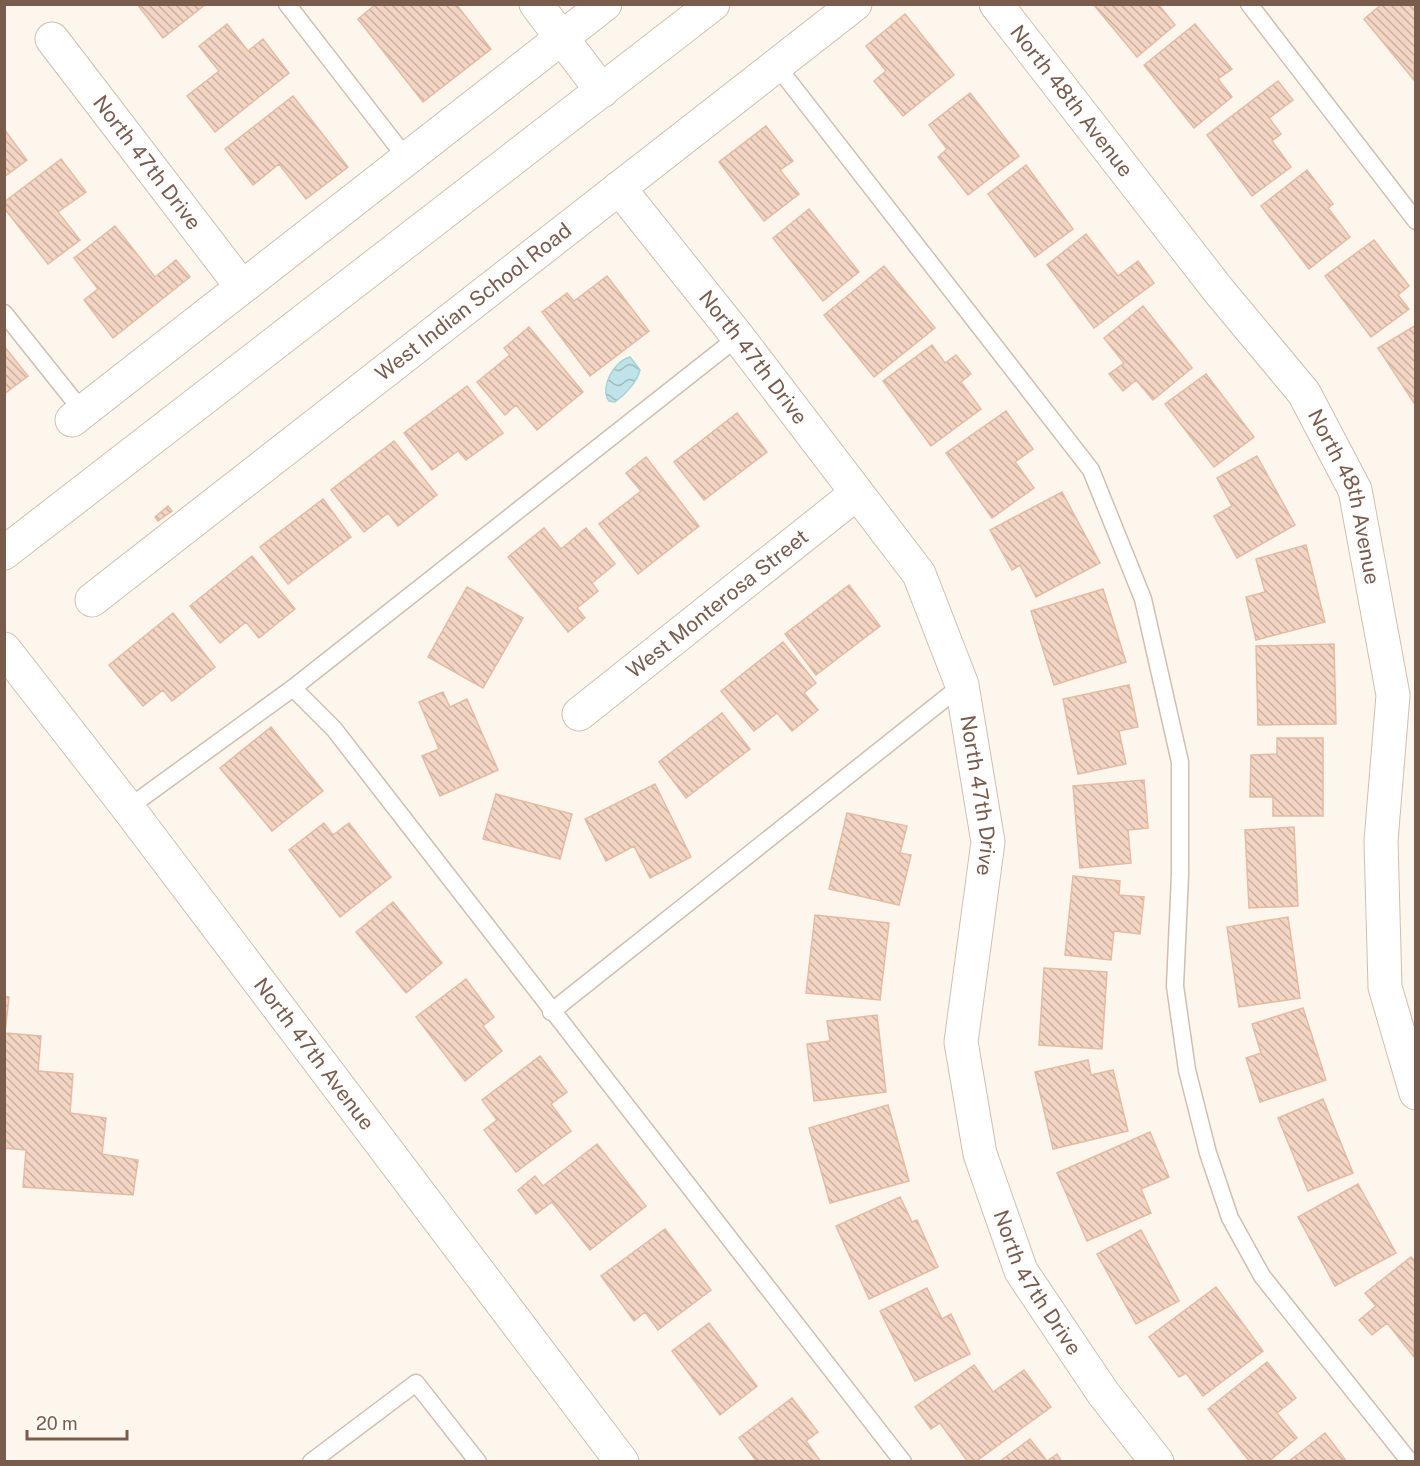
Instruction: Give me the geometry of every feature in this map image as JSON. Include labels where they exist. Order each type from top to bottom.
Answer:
[{"type":"street","points":[[536,4],[602,91]]},
{"type":"street","points":[[77,416],[605,4]]},
{"type":"street","points":[[4,553],[712,4]]},
{"type":"street","name":"West Indian School Road","points":[[92,600],[855,4]]},
{"type":"street","name":"North 48th Avenue","points":[[996,4],[1219,291],[1304,393],[1355,490],[1393,695],[1381,841],[1385,987],[1416,1093]]},
{"type":"street","name":"North 47th Drive","points":[[52,39],[242,287]]},
{"type":"street","name":"North 47th Drive","points":[[619,188],[738,337],[919,574],[962,686],[988,842],[961,1042],[980,1154],[1021,1271],[1103,1393],[1157,1461]]},
{"type":"street","name":"West Monterosa Street","points":[[579,714],[857,493]]},
{"type":"street","name":"North 47th Avenue","points":[[4,650],[128,808],[622,1461]]},
{"type":"lane","points":[[287,4],[407,159]]},
{"type":"lane","points":[[1249,4],[1416,221]]},
{"type":"lane","points":[[777,66],[1091,470],[1143,599],[1180,762],[1180,875],[1175,986],[1187,1070],[1208,1153],[1230,1218],[1262,1276],[1410,1461]]},
{"type":"lane","points":[[4,313],[77,416]]},
{"type":"lane","points":[[128,808],[293,688],[738,337]]},
{"type":"lane","points":[[551,1012],[962,686]]},
{"type":"lane","points":[[293,688],[334,729],[551,1012],[903,1461]]},
{"type":"lane","points":[[311,1461],[416,1383],[478,1461]]},
{"type":"water","points":[[630,357],[640,370],[638,375],[623,396],[615,402],[609,401],[606,396],[607,382],[614,369]]},
{"type":"building","points":[[137,4],[206,4],[163,38]]},
{"type":"building","points":[[376,4],[456,4],[491,49],[423,102],[358,19]]},
{"type":"building","points":[[1093,4],[1158,4],[1175,25],[1137,57]]},
{"type":"building","points":[[1382,4],[1416,4],[1414,80],[1364,19]]},
{"type":"building","points":[[905,14],[954,75],[903,116],[874,81],[886,71],[866,46]]},
{"type":"building","points":[[227,24],[248,51],[263,39],[289,73],[215,132],[187,96],[219,71],[199,46]]},
{"type":"building","points":[[1195,24],[1232,69],[1218,79],[1232,97],[1194,128],[1144,65]]},
{"type":"building","points":[[1278,81],[1293,100],[1269,118],[1281,134],[1272,141],[1291,167],[1252,196],[1207,135]]},
{"type":"building","points":[[970,93],[1019,156],[968,195],[938,157],[947,149],[929,125]]},
{"type":"building","points":[[293,96],[348,167],[306,199],[279,164],[253,185],[225,149]]},
{"type":"building","points":[[766,126],[793,161],[780,170],[799,194],[764,221],[719,162]]},
{"type":"building","points":[[4,129],[27,160],[4,177]]},
{"type":"building","points":[[61,159],[86,192],[58,212],[80,240],[48,264],[4,208],[4,202]]},
{"type":"building","points":[[1026,165],[1073,229],[1035,257],[988,194]]},
{"type":"building","points":[[1307,170],[1333,204],[1328,208],[1350,237],[1309,269],[1261,206]]},
{"type":"building","points":[[809,209],[859,272],[823,301],[773,238]]},
{"type":"building","points":[[115,226],[155,277],[176,260],[190,277],[113,338],[84,300],[98,289],[74,258]]},
{"type":"building","points":[[1086,234],[1118,276],[1138,261],[1154,283],[1094,328],[1047,265]]},
{"type":"building","points":[[1374,240],[1409,286],[1398,295],[1409,309],[1371,337],[1325,276]]},
{"type":"building","points":[[884,266],[935,328],[874,377],[824,315]]},
{"type":"building","points":[[607,276],[649,331],[590,376],[542,312],[567,293],[574,301]]},
{"type":"building","points":[[1143,306],[1192,368],[1153,400],[1136,380],[1123,391],[1109,374],[1124,363],[1104,338]]},
{"type":"building","points":[[1416,325],[1416,406],[1378,348]]},
{"type":"building","points":[[529,327],[583,392],[537,430],[516,405],[505,415],[477,382],[510,355],[504,348]]},
{"type":"building","points":[[932,345],[945,363],[956,355],[971,374],[961,382],[981,409],[931,446],[883,381]]},
{"type":"building","points":[[4,346],[28,376],[4,394]]},
{"type":"building","points":[[1206,374],[1254,437],[1214,467],[1165,404]]},
{"type":"building","points":[[467,386],[503,433],[466,460],[458,451],[432,470],[404,433]]},
{"type":"building","points":[[1006,411],[1033,449],[1015,462],[1034,488],[992,518],[946,453]]},
{"type":"building","points":[[737,413],[767,452],[704,500],[674,462]]},
{"type":"building","points":[[394,441],[437,495],[398,526],[388,513],[364,532],[331,490]]},
{"type":"building","points":[[1257,456],[1295,525],[1237,558],[1214,516],[1232,506],[1217,478]]},
{"type":"building","points":[[646,457],[699,526],[638,574],[599,524],[641,491],[626,473]]},
{"type":"building","points":[[1062,492],[1100,563],[1036,597],[1020,565],[1012,570],[990,530]]},
{"type":"building","points":[[323,499],[351,537],[288,584],[260,547]]},
{"type":"building","points":[[168,506],[172,511],[158,521],[155,517]]},
{"type":"building","points":[[544,528],[561,549],[586,528],[615,564],[592,583],[598,591],[577,608],[585,618],[568,632],[508,557]]},
{"type":"building","points":[[1306,545],[1325,622],[1256,640],[1246,597],[1265,592],[1256,559]]},
{"type":"building","points":[[252,556],[295,609],[259,638],[246,622],[220,643],[190,606]]},
{"type":"building","points":[[849,585],[880,626],[816,675],[785,634]]},
{"type":"building","points":[[467,587],[523,618],[483,688],[428,657]]},
{"type":"building","points":[[1103,589],[1126,662],[1054,685],[1031,611]]},
{"type":"building","points":[[173,613],[215,667],[172,701],[163,690],[143,706],[109,665]]},
{"type":"building","points":[[783,642],[816,683],[804,693],[818,710],[792,731],[777,713],[754,731],[721,691]]},
{"type":"building","points":[[1334,644],[1336,724],[1258,725],[1256,646]]},
{"type":"building","points":[[1129,685],[1138,727],[1119,731],[1126,764],[1078,774],[1063,699]]},
{"type":"building","points":[[443,692],[450,707],[467,699],[498,770],[440,796],[422,756],[439,749],[419,702]]},
{"type":"building","points":[[722,713],[750,749],[686,798],[659,762]]},
{"type":"building","points":[[271,727],[323,791],[272,831],[220,768]]},
{"type":"building","points":[[1277,738],[1323,738],[1323,816],[1273,816],[1273,797],[1250,797],[1251,755],[1277,754]]},
{"type":"building","points":[[1144,780],[1148,828],[1128,830],[1131,863],[1080,868],[1073,786]]},
{"type":"building","points":[[655,784],[691,857],[650,878],[634,846],[606,861],[585,819]]},
{"type":"building","points":[[496,794],[572,814],[560,859],[483,839]]},
{"type":"building","points":[[847,813],[907,826],[900,853],[911,855],[899,905],[829,889]]},
{"type":"building","points":[[324,823],[333,835],[349,823],[391,877],[340,917],[289,850]]},
{"type":"building","points":[[1294,827],[1298,906],[1249,908],[1245,830]]},
{"type":"building","points":[[1073,876],[1120,881],[1119,895],[1144,897],[1140,934],[1114,931],[1111,960],[1065,955]]},
{"type":"building","points":[[393,902],[442,963],[406,993],[356,932]]},
{"type":"building","points":[[815,915],[889,923],[880,1000],[806,993]]},
{"type":"building","points":[[1288,917],[1300,998],[1239,1007],[1227,927]]},
{"type":"building","points":[[1044,968],[1107,972],[1102,1049],[1039,1045]]},
{"type":"building","points":[[466,979],[494,1017],[483,1026],[502,1051],[465,1081],[416,1017]]},
{"type":"building","points":[[4,996],[9,997],[5,1033],[41,1036],[38,1071],[73,1074],[70,1113],[106,1118],[102,1154],[138,1160],[133,1195],[23,1187],[26,1150],[4,1148]]},
{"type":"building","points":[[1303,1008],[1326,1080],[1260,1102],[1246,1058],[1261,1053],[1252,1024]]},
{"type":"building","points":[[877,1015],[886,1092],[814,1101],[807,1044],[830,1041],[827,1021]]},
{"type":"building","points":[[540,1056],[567,1092],[551,1104],[571,1131],[516,1172],[484,1130],[497,1120],[482,1100]]},
{"type":"building","points":[[1088,1060],[1091,1075],[1113,1070],[1128,1131],[1053,1149],[1035,1072]]},
{"type":"building","points":[[1323,1099],[1353,1173],[1308,1191],[1278,1118]]},
{"type":"building","points":[[888,1105],[909,1181],[830,1203],[809,1128]]},
{"type":"building","points":[[1150,1132],[1169,1177],[1141,1189],[1151,1213],[1087,1241],[1057,1173]]},
{"type":"building","points":[[597,1144],[646,1206],[590,1250],[552,1202],[536,1214],[518,1190],[535,1176],[543,1186]]},
{"type":"building","points":[[1358,1184],[1396,1253],[1335,1286],[1298,1217]]},
{"type":"building","points":[[900,1197],[912,1222],[917,1220],[938,1267],[869,1299],[836,1226]]},
{"type":"building","points":[[665,1229],[711,1290],[658,1330],[645,1312],[634,1321],[601,1276]]},
{"type":"building","points":[[1141,1230],[1179,1301],[1136,1324],[1097,1254]]},
{"type":"building","points":[[1411,1257],[1416,1262],[1414,1357],[1387,1323],[1372,1335],[1359,1320],[1376,1306],[1365,1293]]},
{"type":"building","points":[[1216,1287],[1263,1351],[1203,1396],[1186,1373],[1179,1377],[1149,1337]]},
{"type":"building","points":[[927,1288],[942,1319],[951,1314],[970,1354],[915,1381],[880,1311]]},
{"type":"building","points":[[709,1323],[757,1386],[720,1415],[672,1351]]},
{"type":"building","points":[[1267,1362],[1296,1398],[1277,1413],[1297,1438],[1268,1462],[1250,1462],[1208,1409]]},
{"type":"building","points":[[974,1365],[993,1392],[1024,1370],[1051,1407],[975,1462],[968,1462],[940,1423],[931,1429],[915,1407]]},
{"type":"building","points":[[792,1398],[818,1432],[806,1441],[821,1462],[757,1462],[739,1438]]},
{"type":"building","points":[[1325,1433],[1347,1462],[1288,1462]]},
{"type":"building","points":[[1030,1439],[1047,1461],[1057,1454],[1062,1462],[999,1462]]}]
